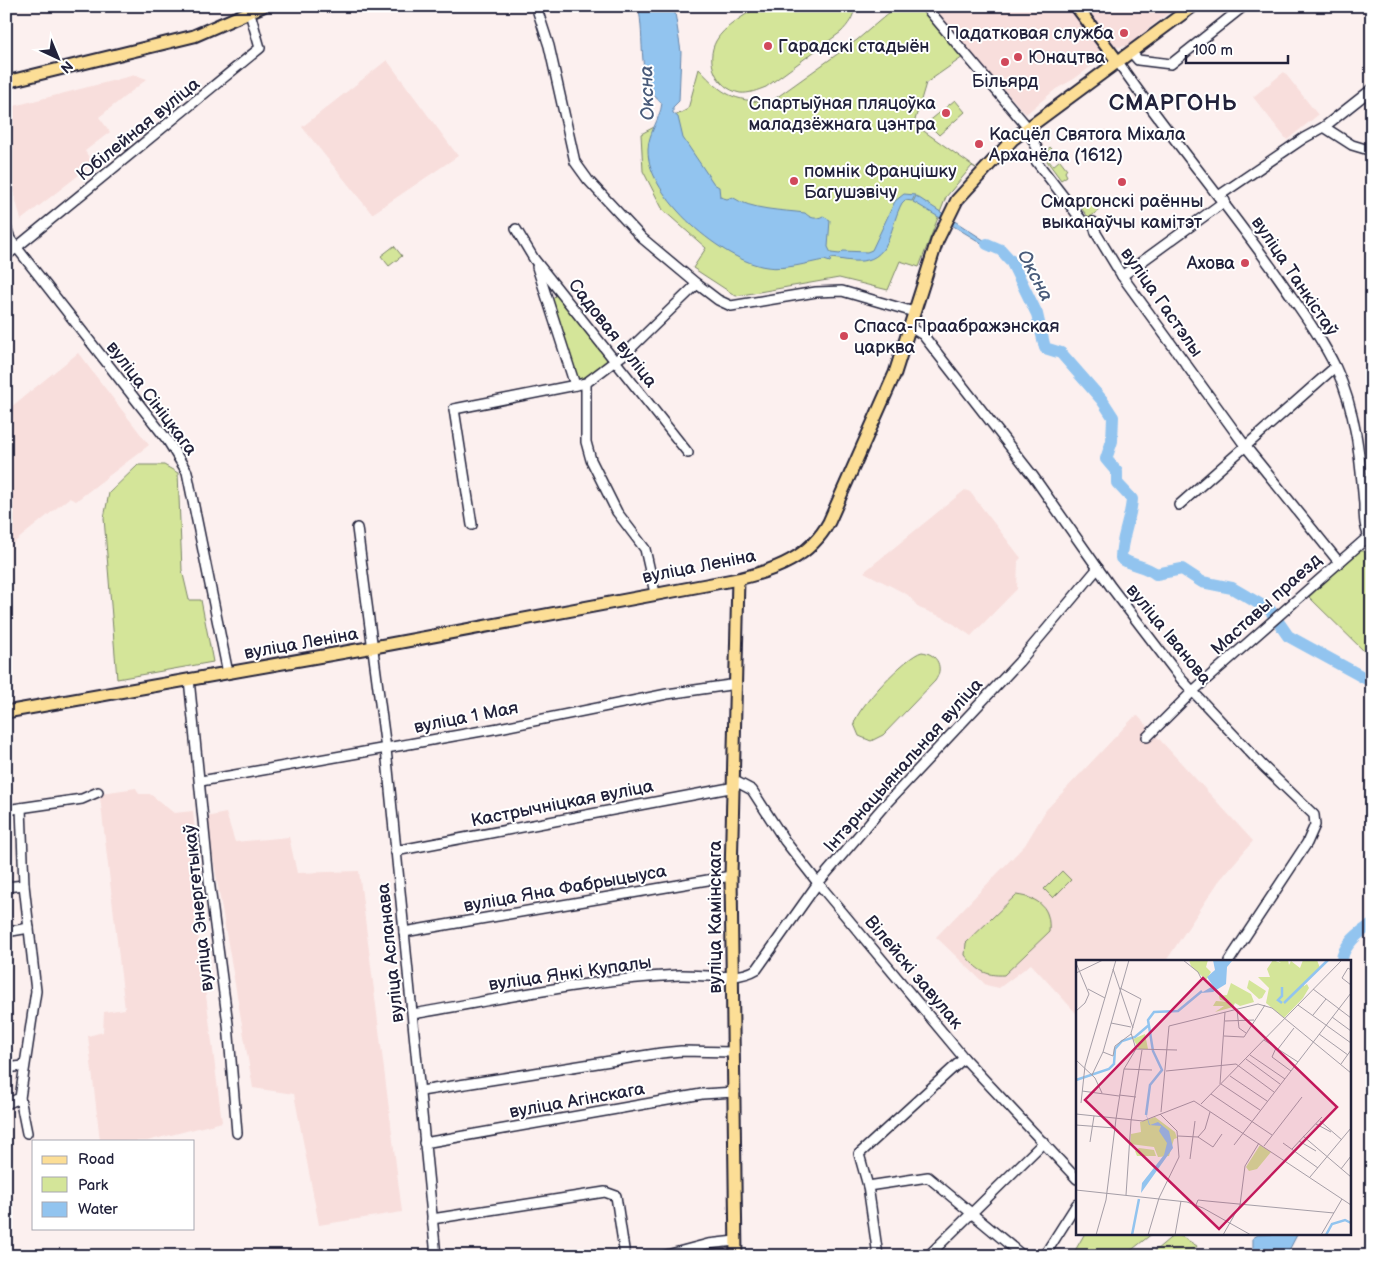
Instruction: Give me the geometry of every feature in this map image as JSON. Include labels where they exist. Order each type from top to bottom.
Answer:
[{"type":"main road","points":[[6,76],[175,36],[263,6]]},
{"type":"main road","points":[[1077,6],[1118,62]]},
{"type":"main road","name":"вуліца Леніна","points":[[6,712],[371,648],[738,578],[762,572],[795,559],[811,547],[824,531],[895,374],[941,230],[951,210],[976,178],[1028,128],[1132,53],[1193,6]]},
{"type":"main road","points":[[6,82],[194,36],[250,10]]},
{"type":"main road","name":"вуліца Камінскага","points":[[736,1256],[731,876],[735,784],[738,578]]},
{"type":"street","points":[[536,6],[549,46],[575,162],[588,180],[642,238],[697,284],[718,300],[731,306],[816,292],[842,291],[914,312]]},
{"type":"street","points":[[925,6],[1003,95],[1028,128]]},
{"type":"street","points":[[1132,53],[1138,60],[1171,64],[1244,6]]},
{"type":"street","name":"Юбілейная вуліца","points":[[6,256],[260,48],[250,10]]},
{"type":"street","name":"вуліца Танкістаў","points":[[1118,62],[1222,198],[1321,341],[1335,367],[1347,394],[1353,416],[1359,448],[1370,538]]},
{"type":"street","points":[[1122,276],[1222,198],[1304,138],[1324,127],[1372,88]]},
{"type":"street","points":[[1324,127],[1352,145],[1372,151]]},
{"type":"street","name":"вуліца Гастэлы","points":[[1028,128],[1036,148],[1036,161],[1084,222],[1093,222],[1096,233],[1122,276],[1246,447],[1338,561]]},
{"type":"street","name":"вуліца Сініцкага","points":[[6,226],[10,239],[168,441],[188,472],[228,673]]},
{"type":"street","name":"Садовая вуліца","points":[[516,230],[534,259],[688,454]]},
{"type":"street","points":[[534,259],[575,385]]},
{"type":"street","points":[[472,525],[454,409],[586,383],[615,362],[697,284]]},
{"type":"street","name":"вуліца Іванова","points":[[910,327],[923,335],[1033,476],[1163,656],[1263,766],[1314,815],[1315,825],[1307,843],[1230,960]]},
{"type":"street","points":[[1179,505],[1335,367]]},
{"type":"street","points":[[586,383],[586,442],[591,460],[617,512],[645,549],[654,593]]},
{"type":"street","name":"вуліца Асланава","points":[[357,528],[371,648],[386,749],[436,1256]]},
{"type":"street","name":"Маставы праезд","points":[[1147,737],[1193,691],[1338,561],[1370,538]]},
{"type":"street","name":"Інтэрнацыянальная вуліца","points":[[733,976],[749,974],[757,969],[818,883],[883,807],[1019,662],[1098,568]]},
{"type":"street","name":"вуліца Энергетыкаў","points":[[190,680],[209,880],[228,1024],[237,1133]]},
{"type":"street","name":"вуліца 1 Мая","points":[[201,781],[386,749],[667,694],[737,684]]},
{"type":"street","name":"Вілейскі завулак","points":[[735,784],[752,790],[786,841],[818,883],[964,1058],[1044,1142],[1076,1179]]},
{"type":"street","name":"Кастрычніцкая вуліца","points":[[395,851],[735,784]]},
{"type":"street","points":[[6,810],[82,799],[98,792]]},
{"type":"street","points":[[21,808],[24,884],[36,991],[23,1066],[20,1098],[27,1133]]},
{"type":"street","name":"вуліца Яна Фабрыцыуса","points":[[404,932],[731,876]]},
{"type":"street","points":[[6,887],[24,884]]},
{"type":"street","points":[[6,932],[30,928]]},
{"type":"street","name":"вуліца Янкі Купалы","points":[[413,1014],[622,979],[680,975],[733,976]]},
{"type":"street","name":"вуліца Агінскага","points":[[421,1091],[661,1052],[733,1052]]},
{"type":"street","points":[[878,1256],[868,1186],[859,1158],[861,1151],[964,1058]]},
{"type":"street","points":[[6,1068],[23,1066]]},
{"type":"street","name":"вуліца Агінскага","points":[[424,1143],[702,1094],[735,1092]]},
{"type":"street","points":[[6,1104],[20,1098]]},
{"type":"street","points":[[928,1256],[1044,1142]]},
{"type":"street","points":[[868,1186],[928,1177],[1022,1256]]},
{"type":"street","points":[[432,1219],[605,1192],[616,1196],[625,1256]]},
{"type":"street","points":[[1044,1256],[1076,1206]]},
{"type":"street","points":[[663,1256],[708,1244],[735,1241]]},
{"type":"shaded area","points":[[946,6],[1070,6],[1107,55],[1074,79],[1056,89],[1026,114],[935,15]]},
{"type":"shaded area","points":[[1085,6],[1177,6],[1127,46],[1116,47]]},
{"type":"shaded area","points":[[387,60],[458,156],[372,214],[302,127]]},
{"type":"shaded area","points":[[1284,72],[1318,115],[1287,140],[1253,97]]},
{"type":"shaded area","points":[[135,75],[147,79],[99,117],[110,132],[85,151],[93,164],[21,220],[6,162],[6,108]]},
{"type":"shaded area","points":[[78,353],[149,445],[76,501],[69,498],[6,549],[6,411]]},
{"type":"shaded area","points":[[965,490],[970,492],[1021,558],[1018,561],[1017,589],[971,636],[945,618],[919,608],[908,595],[864,572]]},
{"type":"shaded area","points":[[1138,716],[1253,841],[1219,881],[1167,960],[1076,960],[1076,1013],[1031,964],[999,988],[986,985],[936,937],[1025,845],[1046,810],[1134,717]]},
{"type":"shaded area","points":[[136,788],[139,794],[150,794],[174,813],[193,811],[198,865],[190,868],[222,1122],[151,1140],[100,1140],[88,1036],[103,1032],[104,1012],[125,1009],[100,797],[102,793]]},
{"type":"shaded area","points":[[226,813],[235,842],[289,837],[297,873],[359,871],[402,1212],[319,1225],[294,1094],[253,1088],[206,817]]},
{"type":"green space","name":"Гарадскі стадыён","points":[[758,6],[855,6],[850,20],[841,32],[766,87],[740,93],[725,86],[719,80],[712,65],[713,49],[716,41],[724,31]]},
{"type":"green space","points":[[897,6],[923,6],[963,57],[926,83],[915,120],[918,127],[976,168],[972,166],[946,197],[919,267],[900,261],[888,290],[839,278],[736,296],[693,268],[706,248],[663,210],[643,171],[641,134],[688,109],[699,69],[715,85],[729,95],[746,100],[769,103],[857,40]]},
{"type":"green space","points":[[955,100],[965,112],[939,135],[927,123]]},
{"type":"green space","points":[[1050,147],[1052,149],[1046,153],[1046,157],[1053,166],[1060,160],[1067,169],[1065,172],[1067,176],[1061,180],[1044,157],[1044,153]]},
{"type":"green space","points":[[1090,200],[1099,210],[1089,218],[1081,208]]},
{"type":"green space","points":[[394,246],[402,256],[389,266],[381,256]]},
{"type":"green space","points":[[558,294],[610,361],[589,376],[578,379],[551,299]]},
{"type":"green space","points":[[138,465],[164,465],[178,473],[182,570],[189,600],[201,600],[213,662],[117,679],[104,518],[109,493]]},
{"type":"green space","points":[[6,504],[12,511],[13,524],[6,536]]},
{"type":"green space","points":[[1359,551],[1372,551],[1372,659],[1309,597]]},
{"type":"green space","points":[[922,652],[928,653],[938,662],[939,671],[935,681],[883,735],[871,741],[859,736],[854,724],[872,695],[905,662]]},
{"type":"green space","points":[[1062,871],[1071,880],[1053,898],[1044,889]]},
{"type":"green space","points":[[1016,895],[1037,901],[1042,905],[1048,916],[1049,932],[1004,975],[986,973],[973,965],[965,955],[966,943]]},
{"type":"green space","points":[[1084,1234],[1152,1234],[1124,1256],[1072,1256]]},
{"type":"green space","points":[[1175,1234],[1197,1246],[1190,1256],[1149,1256]]},
{"type":"water","points":[[638,6],[674,6],[681,52],[679,101],[673,107],[673,113],[678,117],[683,138],[714,184],[719,187],[720,197],[727,199],[732,197],[757,207],[805,213],[813,218],[823,216],[830,220],[828,247],[831,253],[840,254],[843,251],[867,252],[872,250],[895,201],[904,194],[915,195],[912,201],[905,200],[902,203],[889,239],[879,254],[872,259],[862,261],[831,258],[830,262],[824,260],[788,267],[767,267],[730,253],[710,240],[691,224],[660,187],[651,168],[649,144],[662,103],[654,95],[648,84],[645,72]]},
{"type":"water","points":[[916,196],[1001,250],[993,250],[913,202]]},
{"type":"water","points":[[1297,1234],[1286,1256],[1253,1256],[1253,1238],[1258,1235]]},
{"type":"waterway","name":"Оксна","points":[[987,244],[1001,250],[1011,261],[1037,314],[1045,348],[1061,353],[1102,400],[1113,417],[1112,441],[1106,459],[1117,472],[1117,483],[1132,499],[1121,558],[1156,574],[1182,569],[1202,582],[1232,588],[1270,610],[1288,636],[1372,682]]},
{"type":"waterway","name":"Оксна","points":[[1342,960],[1348,945],[1357,935],[1372,925]]},
{"type":"place","name":"Падатковая служба","points":[[1124,33]]},
{"type":"place","name":"Гарадскі стадыён","points":[[768,46]]},
{"type":"place","name":"Юнацтва","points":[[1018,57]]},
{"type":"place","name":"Більярд","points":[[1005,62]]},
{"type":"place","name":"Спартыўная пляцоўка маладзёжнага цэнтра","points":[[946,113]]},
{"type":"place","name":"Касцёл Святога Міхала Арханёла (1612)","points":[[979,144]]},
{"type":"place","name":"помнік Францішку Багушэвічу","points":[[794,181]]},
{"type":"place","name":"Смаргонскі раённы выканаўчы камітэт","points":[[1122,182]]},
{"type":"place","name":"Ахова","points":[[1245,263]]},
{"type":"place","name":"Спаса-Праабражэнская царква","points":[[844,336]]},
{"type":"district","name":"СМАРГОНЬ","points":[[1173,102]]}]
